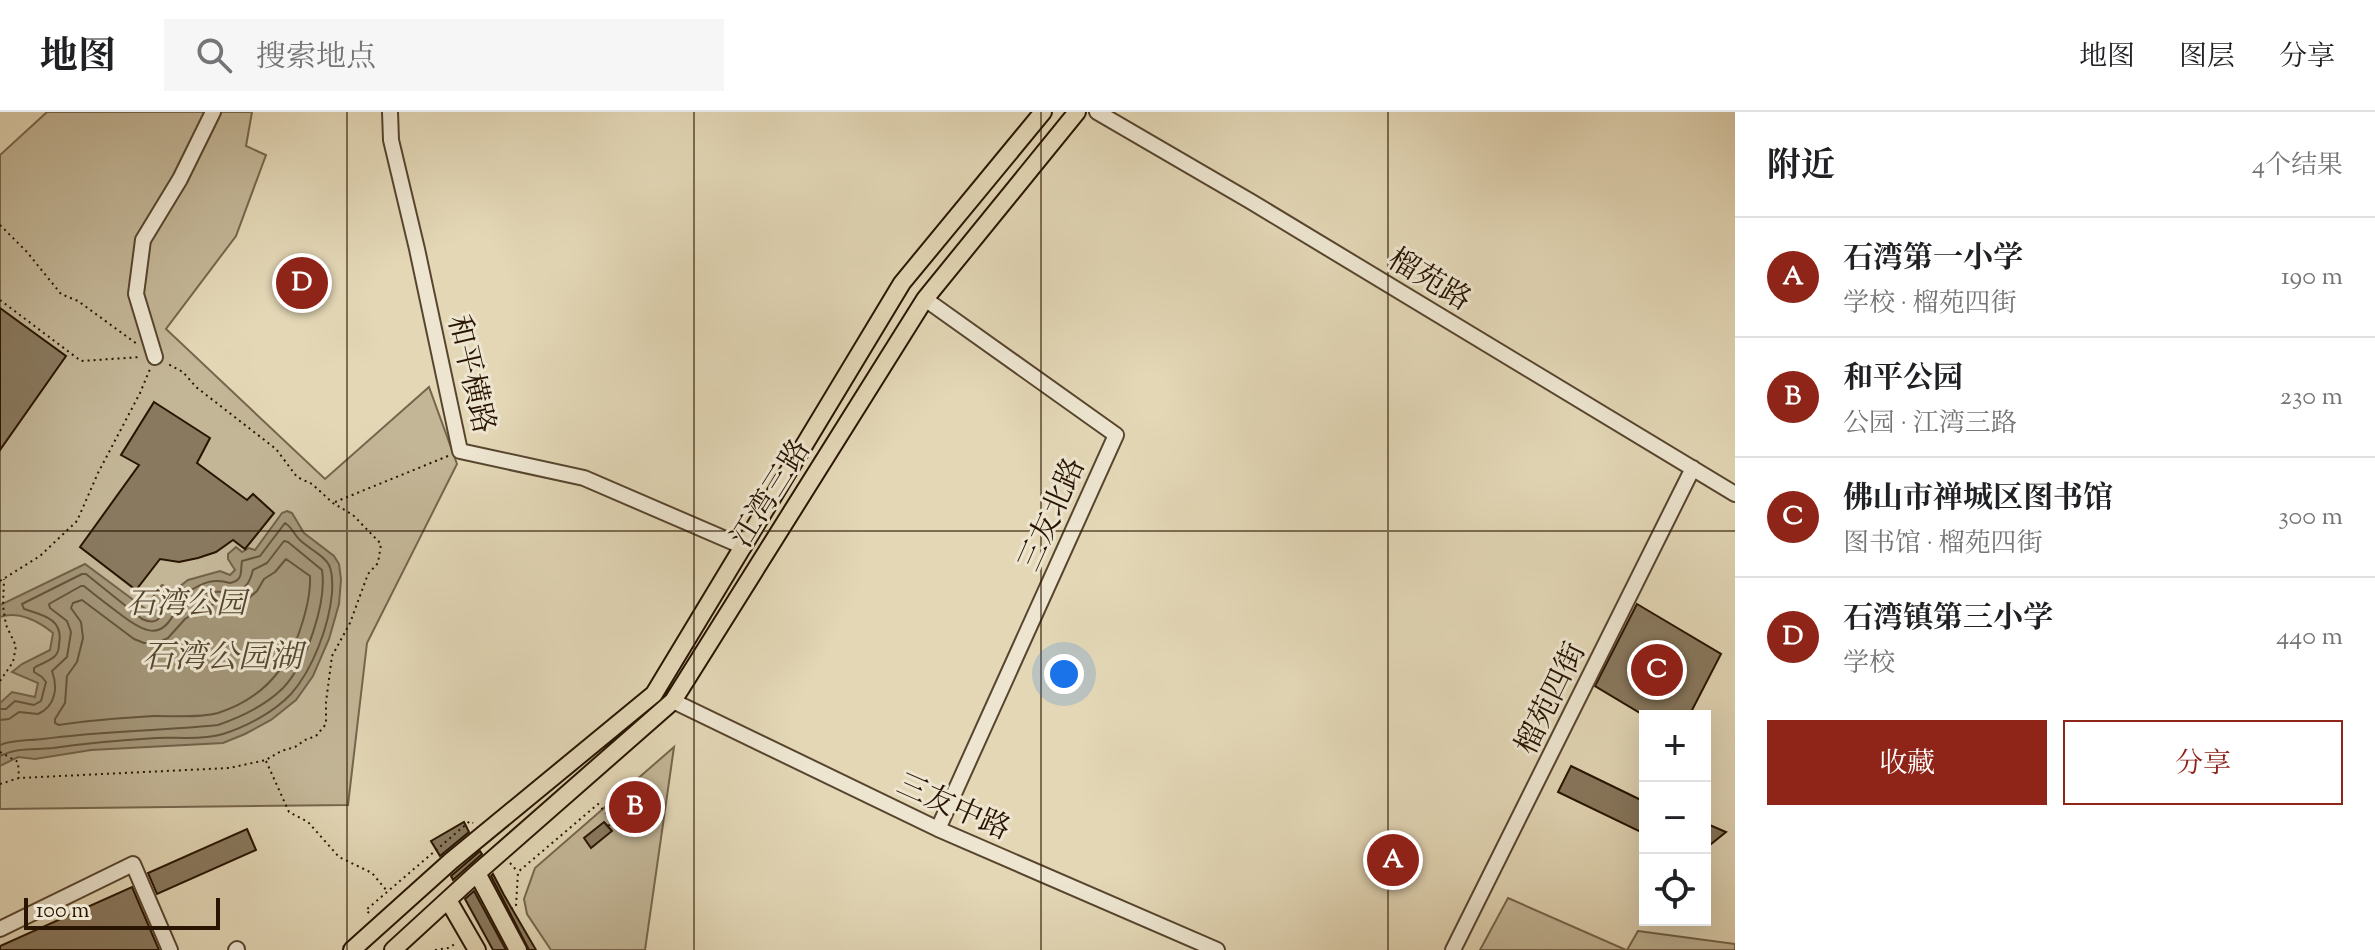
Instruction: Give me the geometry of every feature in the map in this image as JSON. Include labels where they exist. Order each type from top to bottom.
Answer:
[{"type":"main road","name":"江湾三路","points":[[352,950],[451,861],[654,694],[902,283],[1043,112]]},
{"type":"main road","name":"江湾三路","points":[[393,950],[673,701],[925,299],[1077,112]]},
{"type":"main road","points":[[477,950],[448,900],[451,861],[477,873],[518,950]]},
{"type":"street","points":[[155,357],[136,294],[143,240],[180,179],[213,112]]},
{"type":"street","name":"和平横路","points":[[390,112],[391,140],[460,451],[584,478],[744,547]]},
{"type":"street","name":"榴苑路","points":[[1097,112],[1735,494]]},
{"type":"street","name":"三友北路","points":[[925,299],[1116,435],[938,829]]},
{"type":"street","name":"榴苑四街","points":[[1453,950],[1693,468]]},
{"type":"street","name":"三友中路","points":[[673,701],[938,829],[1217,950]]},
{"type":"street","points":[[0,929],[133,864],[170,950]]},
{"type":"path","points":[[0,225],[61,294],[78,301],[155,357],[183,372],[196,387],[276,449],[297,477],[312,484],[333,503],[353,515],[381,544],[378,563],[368,574],[350,623],[332,656],[326,724],[316,736],[266,760],[229,768],[19,778],[0,784]]},
{"type":"path","points":[[0,300],[81,361],[155,357]]},
{"type":"path","points":[[0,581],[40,556],[77,521],[98,473],[135,405],[155,357]]},
{"type":"path","points":[[333,503],[460,451]]},
{"type":"path","points":[[0,681],[13,662],[16,646],[6,625],[4,578]]},
{"type":"path","points":[[0,630],[6,625]]},
{"type":"path","points":[[0,752],[18,762],[19,778]]},
{"type":"path","points":[[266,760],[289,812],[308,822],[339,857],[372,873],[387,891]]},
{"type":"path","points":[[516,906],[518,872],[598,804],[614,822],[608,826]]},
{"type":"path","points":[[366,910],[470,821]]},
{"type":"path","points":[[435,950],[448,948]]},
{"type":"green space","name":"石湾公园","points":[[47,112],[252,112],[246,146],[266,155],[236,236],[166,329],[325,479],[429,387],[457,464],[367,643],[348,805],[0,809],[0,155]]},
{"type":"green space","points":[[674,747],[645,950],[551,950],[527,914],[524,899],[535,868]]},
{"type":"green space","points":[[1508,898],[1626,950],[1480,950]]},
{"type":"green space","points":[[1638,931],[1735,944],[1735,950],[1627,950]]},
{"type":"water","name":"石湾公园湖","points":[[282,513],[292,513],[304,533],[334,556],[339,564],[341,579],[339,604],[329,639],[313,676],[296,700],[271,720],[223,743],[91,750],[35,759],[18,757],[0,766],[0,703],[12,692],[35,697],[38,683],[12,672],[50,650],[53,633],[21,616],[0,617],[0,605],[85,564],[151,613],[157,606],[152,598],[162,585],[175,590],[188,580],[220,571],[230,575],[235,570],[228,554],[236,547],[242,552],[249,548],[255,550]]},
{"type":"building","points":[[0,308],[66,356],[0,450]]},
{"type":"building","points":[[154,402],[210,438],[197,463],[247,500],[253,494],[274,513],[245,549],[233,540],[216,552],[198,558],[179,562],[160,559],[136,590],[80,547],[139,465],[121,455]]},
{"type":"building","points":[[1637,604],[1721,654],[1692,710],[1639,712],[1595,686]]},
{"type":"building","points":[[1571,766],[1639,799],[1639,831],[1558,792]]},
{"type":"building","points":[[464,822],[469,832],[440,856],[431,841]]},
{"type":"building","points":[[604,822],[612,831],[591,848],[584,838]]},
{"type":"building","points":[[1711,826],[1726,832],[1711,844]]},
{"type":"building","points":[[247,829],[256,850],[157,894],[148,873]]},
{"type":"building","points":[[480,851],[482,854],[453,880],[451,876]]},
{"type":"building","points":[[493,874],[536,950],[529,950],[491,876]]},
{"type":"building","points":[[132,887],[159,950],[0,950],[0,946]]},
{"type":"building","points":[[474,891],[506,950],[493,950],[465,899]]},
{"type":"place","name":"石湾镇第三小学","points":[[302,283]]},
{"type":"place","name":"佛山市禅城区图书馆","points":[[1657,670]]},
{"type":"place","name":"和平公园","points":[[635,807]]},
{"type":"place","name":"石湾第一小学","points":[[1393,860]]}]
